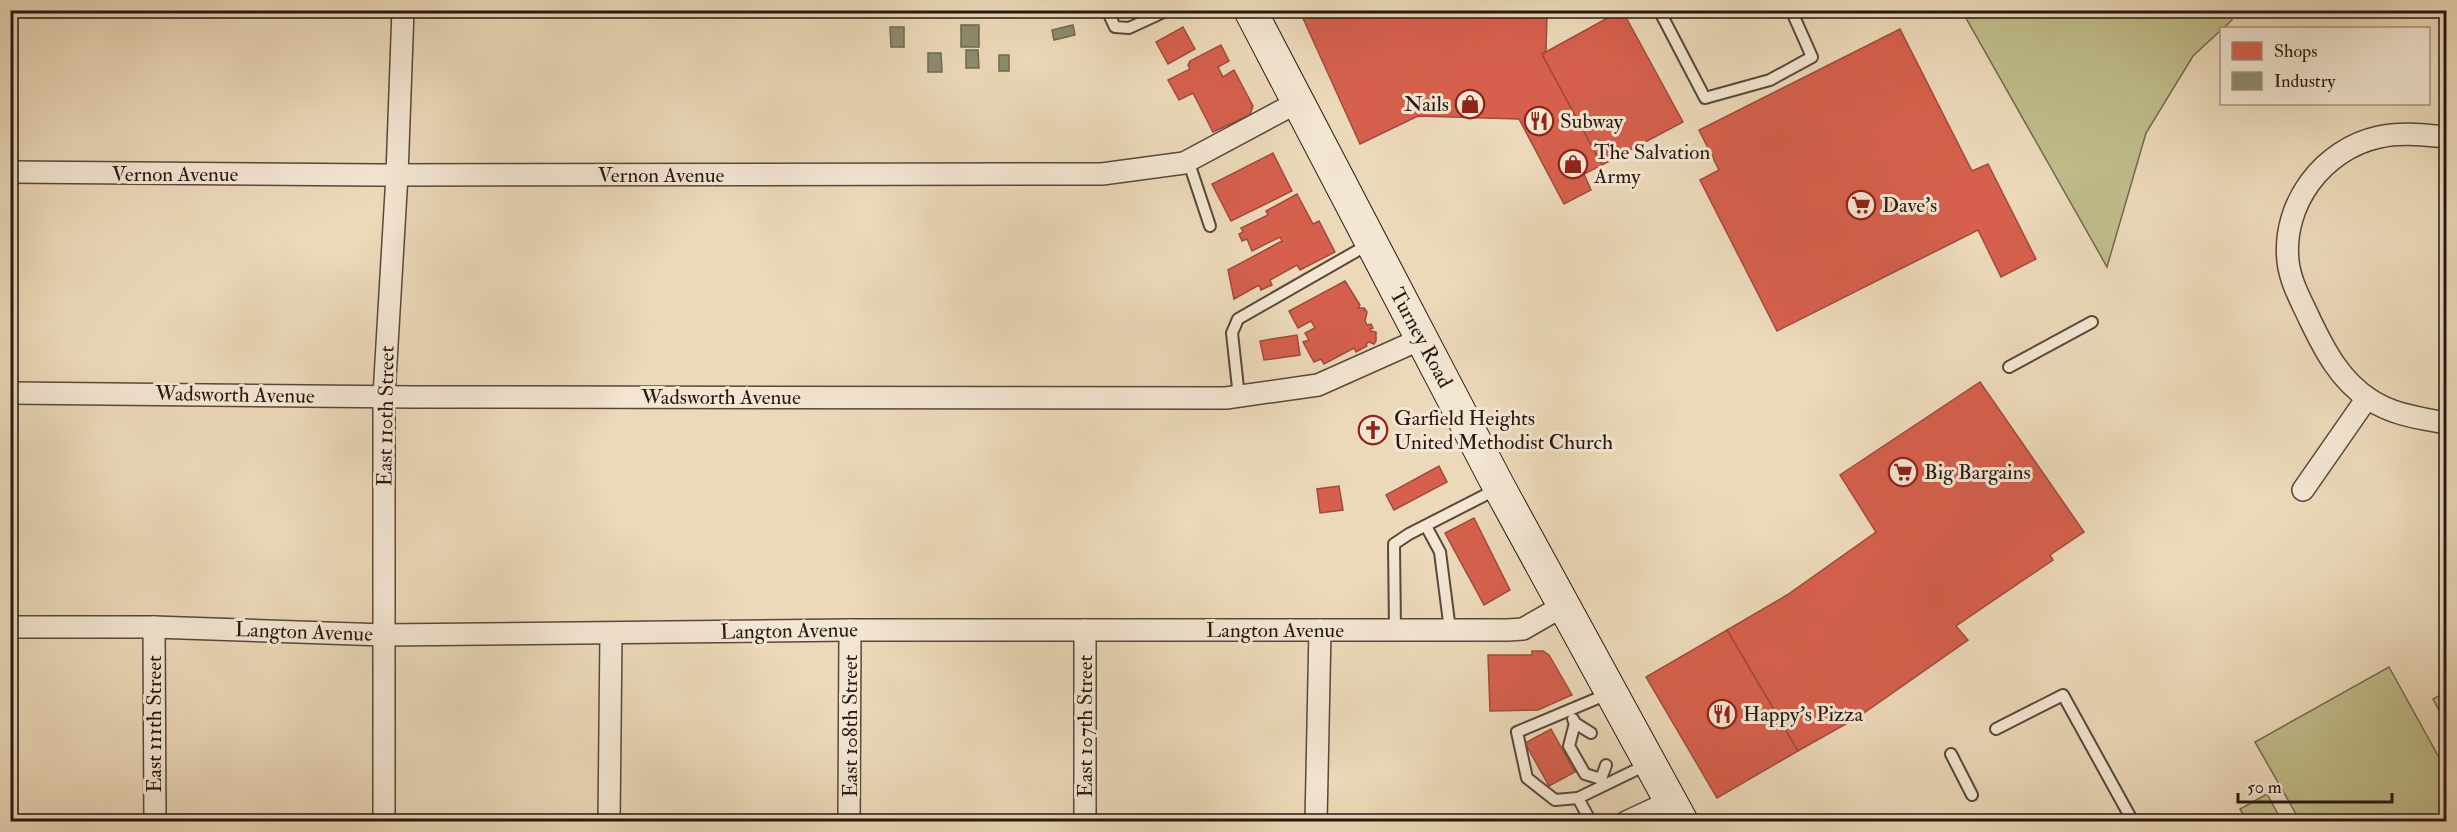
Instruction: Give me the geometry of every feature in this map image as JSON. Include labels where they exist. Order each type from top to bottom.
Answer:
[{"type":"main road","name":"Turney Road","points":[[1250,10],[1296,103],[1499,487],[1677,812]]},
{"type":"street","name":"East 110th Street","points":[[384,822],[384,396],[398,175],[403,10]]},
{"type":"street","name":"Vernon Avenue","points":[[10,172],[398,175],[1101,174],[1184,163],[1296,103]]},
{"type":"street","points":[[2446,136],[2394,134],[2346,149],[2330,160],[2307,185],[2295,210],[2288,236],[2288,263],[2299,296],[2329,359],[2345,378],[2367,398],[2392,412],[2446,423]]},
{"type":"street","name":"Wadsworth Avenue","points":[[10,393],[1239,397],[1318,385],[1421,339]]},
{"type":"street","points":[[2303,490],[2367,398]]},
{"type":"street","name":"Langton Avenue","points":[[10,627],[154,627],[384,635],[850,630],[1395,631],[1522,628],[1563,606]]},
{"type":"street","name":"East 111th Street","points":[[154,627],[155,822]]},
{"type":"street","name":"East 108th Street","points":[[849,822],[850,630]]},
{"type":"street","name":"East 107th Street","points":[[1084,822],[1085,630]]},
{"type":"street","points":[[1316,822],[1320,630]]},
{"type":"street","points":[[609,822],[610,634]]},
{"type":"street","points":[[1626,822],[1677,812]]},
{"type":"lane","points":[[1107,10],[1115,27],[1129,28],[1168,10]]},
{"type":"lane","points":[[1659,10],[1705,98],[1770,80],[1812,57],[1792,12]]},
{"type":"lane","points":[[1188,160],[1210,226]]},
{"type":"lane","points":[[1239,397],[1232,333],[1238,319],[1370,243]]},
{"type":"lane","points":[[2009,367],[2092,322]]},
{"type":"lane","points":[[1395,631],[1394,544],[1499,487]]},
{"type":"lane","points":[[1426,526],[1440,552],[1450,630]]},
{"type":"lane","points":[[1610,693],[1517,732],[1527,778],[1555,800],[1578,798],[1603,782],[1650,764]]},
{"type":"lane","points":[[1996,729],[2064,695],[2132,820]]},
{"type":"lane","points":[[1569,711],[1575,723],[1592,733]]},
{"type":"lane","points":[[1575,723],[1569,746],[1585,774],[1603,782]]},
{"type":"lane","points":[[1950,754],[1972,795]]},
{"type":"lane","points":[[1603,782],[1606,765]]},
{"type":"lane","points":[[1578,798],[1591,822]]},
{"type":"shaded area","points":[[1962,11],[2232,11],[2232,20],[2224,27],[2220,27],[2220,31],[2193,56],[2146,133],[2107,267]]},
{"type":"shaded area","points":[[2389,667],[2446,770],[2446,821],[2300,821],[2255,742]]},
{"type":"shaded area","points":[[2446,692],[2446,724],[2433,699]]},
{"type":"shaded area","points":[[2267,794],[2282,821],[2247,821],[2240,809]]},
{"type":"building: Shops","points":[[1311,10],[1547,14],[1546,51],[1542,54],[1602,165],[1584,174],[1591,190],[1564,204],[1519,119],[1418,116],[1360,144],[1302,16]]},
{"type":"building: Shops","points":[[1622,10],[1683,122],[1602,165],[1542,54]]},
{"type":"building: Shops","points":[[1183,27],[1195,49],[1168,64],[1156,42]]},
{"type":"building: Shops","name":"Dave's","points":[[1900,29],[1972,171],[1988,164],[2036,259],[2001,277],[1978,230],[1777,331],[1700,180],[1719,170],[1699,130]]},
{"type":"building: Shops","points":[[1221,45],[1229,61],[1218,67],[1223,77],[1234,70],[1253,106],[1250,115],[1213,132],[1193,93],[1179,100],[1168,80],[1190,69],[1188,65],[1190,61]]},
{"type":"building: Shops","points":[[1273,153],[1292,191],[1231,221],[1212,184]]},
{"type":"building: Shops","points":[[1297,194],[1313,224],[1319,221],[1335,252],[1300,270],[1297,265],[1270,280],[1272,285],[1261,290],[1259,285],[1234,299],[1228,270],[1282,241],[1280,237],[1252,251],[1247,239],[1242,241],[1239,234],[1243,232],[1241,228],[1268,215],[1266,211]]},
{"type":"building: Shops","points":[[1345,281],[1360,305],[1358,308],[1364,308],[1367,312],[1365,321],[1367,325],[1371,324],[1373,328],[1370,329],[1371,331],[1376,332],[1376,341],[1374,344],[1369,342],[1367,346],[1356,352],[1354,348],[1324,364],[1321,359],[1314,362],[1303,342],[1309,340],[1305,333],[1315,328],[1311,321],[1298,328],[1289,311]]},
{"type":"building: Shops","points":[[1297,335],[1300,355],[1264,360],[1260,341]]},
{"type":"building: Shops","points":[[1980,382],[2084,532],[2050,555],[2053,560],[1956,626],[1968,640],[1858,717],[1798,751],[1727,630],[1787,595],[1876,532],[1840,475]]},
{"type":"building: Shops","points":[[1439,466],[1447,482],[1394,510],[1386,495]]},
{"type":"building: Shops","points":[[1339,486],[1343,510],[1320,513],[1317,489]]},
{"type":"building: Shops","points":[[1474,518],[1510,590],[1484,605],[1445,533]]},
{"type":"building: Shops","name":"Happy's Pizza","points":[[1727,630],[1798,751],[1717,798],[1646,677]]},
{"type":"building: Shops","points":[[1532,651],[1543,651],[1549,655],[1572,695],[1538,710],[1490,711],[1488,655],[1532,655]]},
{"type":"building: Shops","points":[[1551,729],[1575,772],[1549,786],[1525,743]]},
{"type":"building: Industry","points":[[961,25],[979,25],[979,47],[961,47]]},
{"type":"building: Industry","points":[[1073,25],[1075,35],[1054,40],[1052,30]]},
{"type":"building: Industry","points":[[890,27],[904,27],[904,47],[891,47]]},
{"type":"building: Industry","points":[[966,50],[978,50],[979,68],[966,68]]},
{"type":"building: Industry","points":[[928,53],[941,53],[942,72],[928,72]]},
{"type":"building: Industry","points":[[999,55],[1009,55],[1009,71],[999,71]]},
{"type":"place","name":"Nails","points":[[1470,104]]},
{"type":"place","name":"Subway","points":[[1539,121]]},
{"type":"place","name":"The Salvation Army","points":[[1573,164]]},
{"type":"place","name":"Dave's","points":[[1861,205]]},
{"type":"place","name":"Garfield Heights United Methodist Church","points":[[1373,430]]},
{"type":"place","name":"Big Bargains","points":[[1903,472]]},
{"type":"place","name":"Happy's Pizza","points":[[1722,714]]}]
